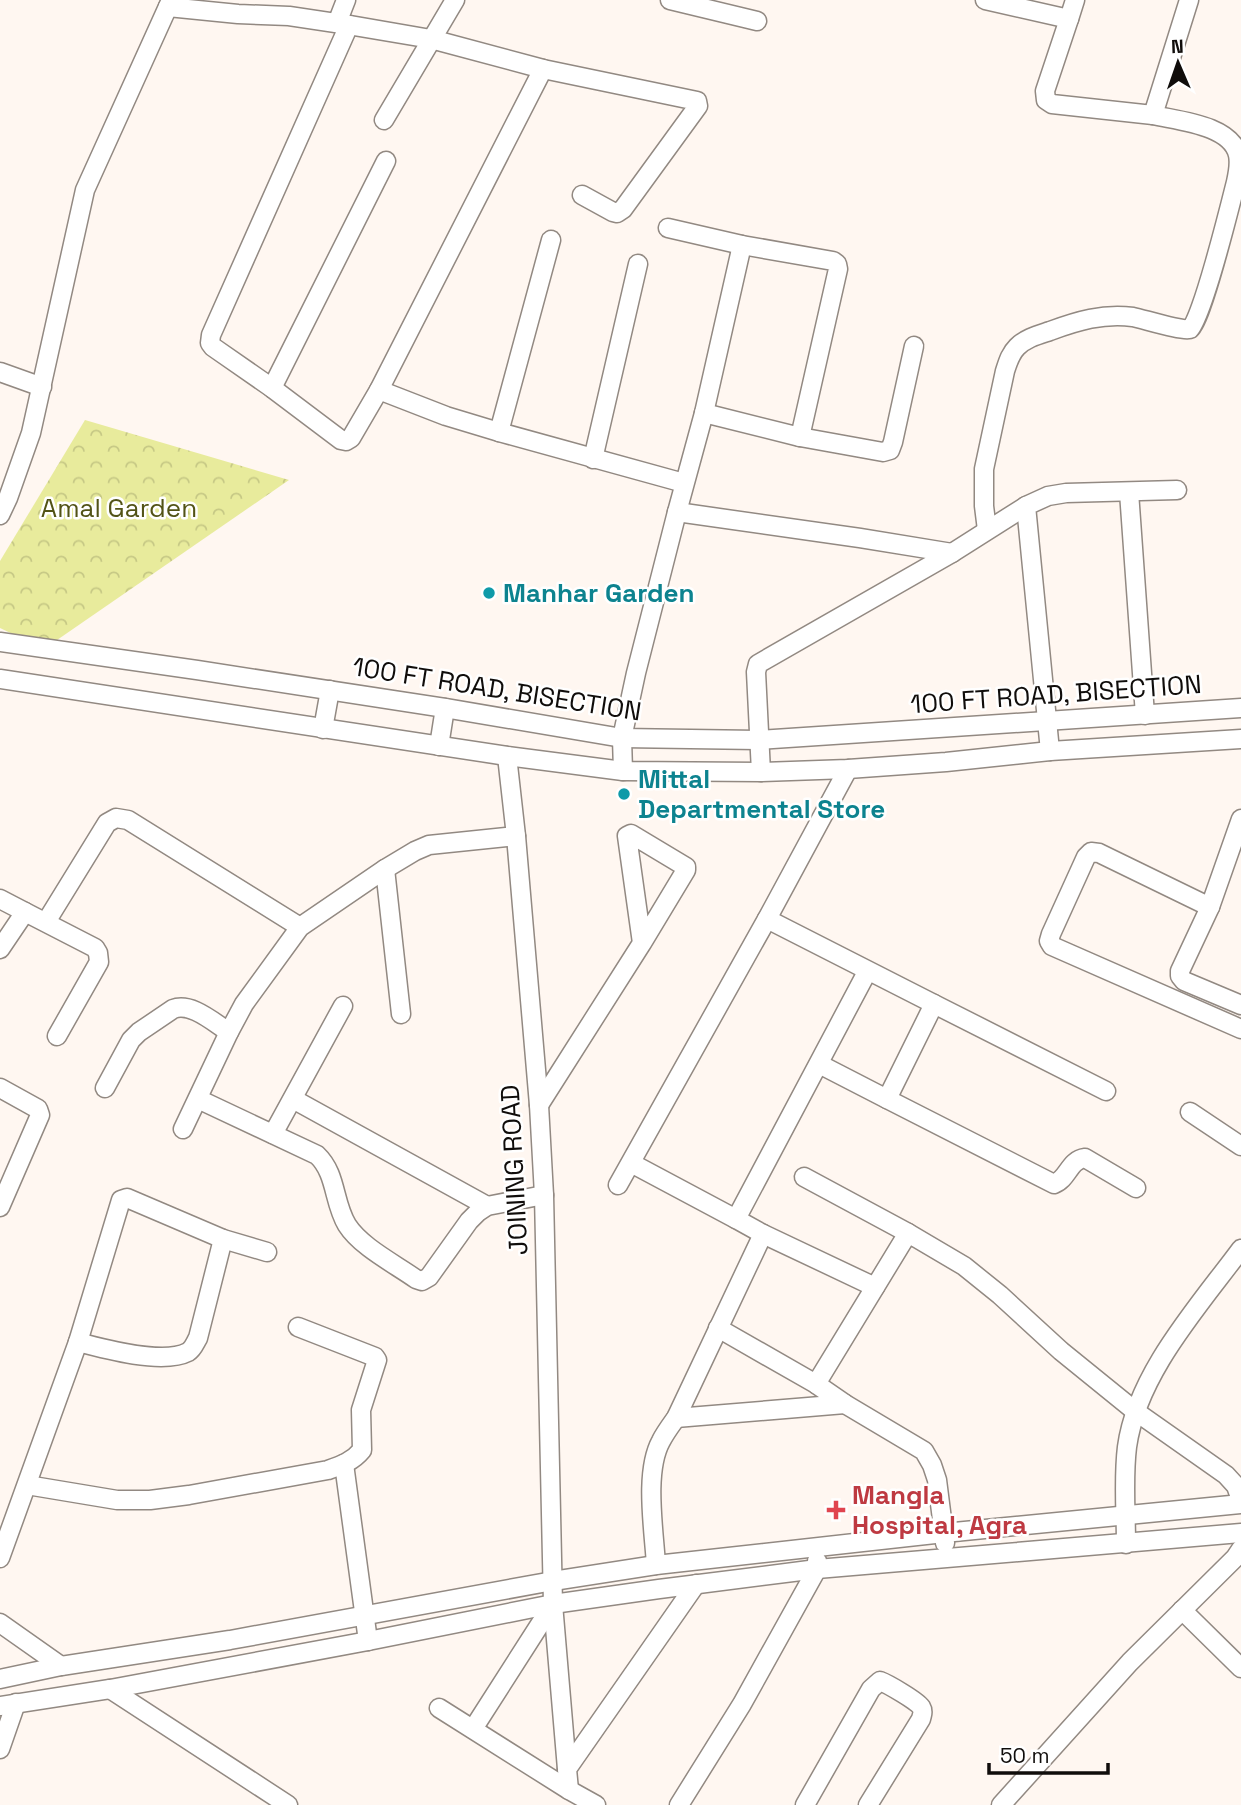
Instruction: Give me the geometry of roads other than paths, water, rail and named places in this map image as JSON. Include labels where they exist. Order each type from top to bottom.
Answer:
[{"type":"street","points":[[346,0],[343,24],[211,335],[210,343],[341,440],[351,438],[379,390],[543,69]]},
{"type":"street","points":[[384,120],[456,0]]},
{"type":"street","points":[[670,0],[757,21]]},
{"type":"street","points":[[985,0],[1069,19]]},
{"type":"street","points":[[987,530],[984,470],[1009,357],[1026,339],[1076,321],[1099,316],[1133,317],[1188,331],[1192,328],[1205,294],[1239,168],[1238,154],[1232,142],[1210,128],[1153,114],[1052,104],[1046,100],[1045,91],[1074,0]]},
{"type":"street","points":[[1153,114],[1189,0]]},
{"type":"street","points":[[0,515],[31,433],[85,190],[169,3],[238,14],[286,8],[343,24],[431,39],[543,69],[698,102],[698,106],[623,209],[617,213],[613,212],[582,195]]},
{"type":"street","points":[[272,388],[386,161]]},
{"type":"street","points":[[668,228],[837,264],[800,437]]},
{"type":"street","points":[[499,432],[551,240]]},
{"type":"street","points":[[623,771],[622,738],[636,673],[704,413],[742,245]]},
{"type":"street","points":[[593,459],[638,264]]},
{"type":"street","points":[[704,413],[800,437],[883,452],[890,450],[914,346]]},
{"type":"street","points":[[0,372],[41,387]]},
{"type":"street","points":[[379,390],[446,416],[684,483]]},
{"type":"street","points":[[761,772],[756,672],[758,664],[1048,496],[1066,492],[1177,490]]},
{"type":"street","points":[[1129,492],[1145,715]]},
{"type":"street","points":[[1027,506],[1050,751]]},
{"type":"street","points":[[677,512],[952,553]]},
{"type":"street","name":"100 FT ROAD, BISECTION","points":[[0,642],[330,690],[622,738],[758,740],[1047,720],[1241,712]]},
{"type":"street","points":[[0,679],[323,729],[623,771],[761,772],[848,769],[1050,751],[1241,739]]},
{"type":"street","points":[[323,729],[330,690]]},
{"type":"street","points":[[439,746],[445,708]]},
{"type":"street","name":"JOINING ROAD","points":[[508,756],[539,1105],[544,1195],[553,1604],[569,1790]]},
{"type":"street","points":[[618,1185],[848,769]]},
{"type":"street","points":[[46,922],[107,823],[116,818],[128,820],[300,926]]},
{"type":"street","points":[[1241,819],[1210,907],[1180,971],[1184,981],[1241,1006]]},
{"type":"street","points":[[539,1105],[642,943],[687,868],[631,834],[627,836],[642,943]]},
{"type":"street","points":[[183,1129],[244,1004],[300,926],[415,850],[429,845],[516,836]]},
{"type":"street","points":[[1210,907],[1099,853],[1091,852],[1086,857],[1049,941],[1052,946],[1241,1029]]},
{"type":"street","points":[[385,869],[401,1014]]},
{"type":"street","points":[[0,899],[94,948],[100,957],[57,1036]]},
{"type":"street","points":[[0,949],[25,912]]},
{"type":"street","points":[[767,919],[1107,1091]]},
{"type":"street","points":[[736,1219],[867,971]]},
{"type":"street","points":[[887,1098],[934,1004]]},
{"type":"street","points":[[273,1135],[343,1006]]},
{"type":"street","points":[[105,1088],[131,1040],[177,1007],[190,1008],[229,1032]]},
{"type":"street","points":[[819,1064],[1054,1184],[1061,1181],[1075,1161],[1085,1158],[1136,1188]]},
{"type":"street","points":[[0,1088],[38,1109],[40,1115],[0,1207]]},
{"type":"street","points":[[198,1099],[317,1156],[331,1174],[340,1210],[352,1231],[358,1238],[422,1281],[429,1277],[469,1221],[487,1206],[544,1195]]},
{"type":"street","points":[[293,1099],[487,1206]]},
{"type":"street","points":[[1190,1112],[1241,1146]]},
{"type":"street","points":[[631,1163],[764,1234],[875,1287]]},
{"type":"street","points":[[0,1679],[61,1666],[230,1640],[553,1581],[656,1565],[1241,1502],[1236,1486],[1226,1475],[1135,1411],[964,1266],[804,1177]]},
{"type":"street","points":[[0,1558],[78,1342],[121,1200],[127,1198],[223,1239],[267,1252]]},
{"type":"street","points":[[816,1384],[908,1233]]},
{"type":"street","points":[[656,1565],[651,1481],[660,1442],[676,1418],[764,1234]]},
{"type":"street","points":[[78,1342],[120,1353],[164,1356],[189,1351],[198,1338],[223,1239]]},
{"type":"street","points":[[1126,1544],[1126,1455],[1135,1411],[1174,1340],[1241,1249]]},
{"type":"street","points":[[27,1485],[117,1500],[150,1500],[328,1470],[344,1464],[362,1450],[361,1410],[377,1360],[298,1327]]},
{"type":"street","points":[[718,1328],[816,1384],[924,1451],[937,1480],[947,1558]]},
{"type":"street","points":[[676,1418],[845,1404]]},
{"type":"street","points":[[344,1464],[368,1641]]},
{"type":"street","points":[[0,1749],[8,1705],[110,1689],[553,1604],[817,1569],[1241,1533]]},
{"type":"street","points":[[679,1805],[742,1704],[817,1569],[818,1547]]},
{"type":"street","points":[[1001,1805],[1130,1662],[1241,1549]]},
{"type":"street","points":[[567,1769],[696,1584]]},
{"type":"street","points":[[473,1729],[553,1604]]},
{"type":"street","points":[[1182,1610],[1241,1668]]},
{"type":"street","points":[[0,1623],[61,1666]]},
{"type":"street","points":[[136,1654],[143,1682]]},
{"type":"street","points":[[32,1673],[37,1700]]},
{"type":"street","points":[[805,1805],[871,1689],[880,1681],[920,1706],[923,1712],[868,1805]]},
{"type":"street","points":[[110,1689],[288,1805]]},
{"type":"street","points":[[439,1708],[596,1805]]},
{"type":"place","name":"Manhar Garden","points":[[489,593]]},
{"type":"place","name":"Mittal Departmental Store","points":[[624,794]]},
{"type":"place","name":"Mangla Hospital, Agra","points":[[836,1510]]},
{"type":"park label","name":"Amal Garden","points":[[119,508]]}]
